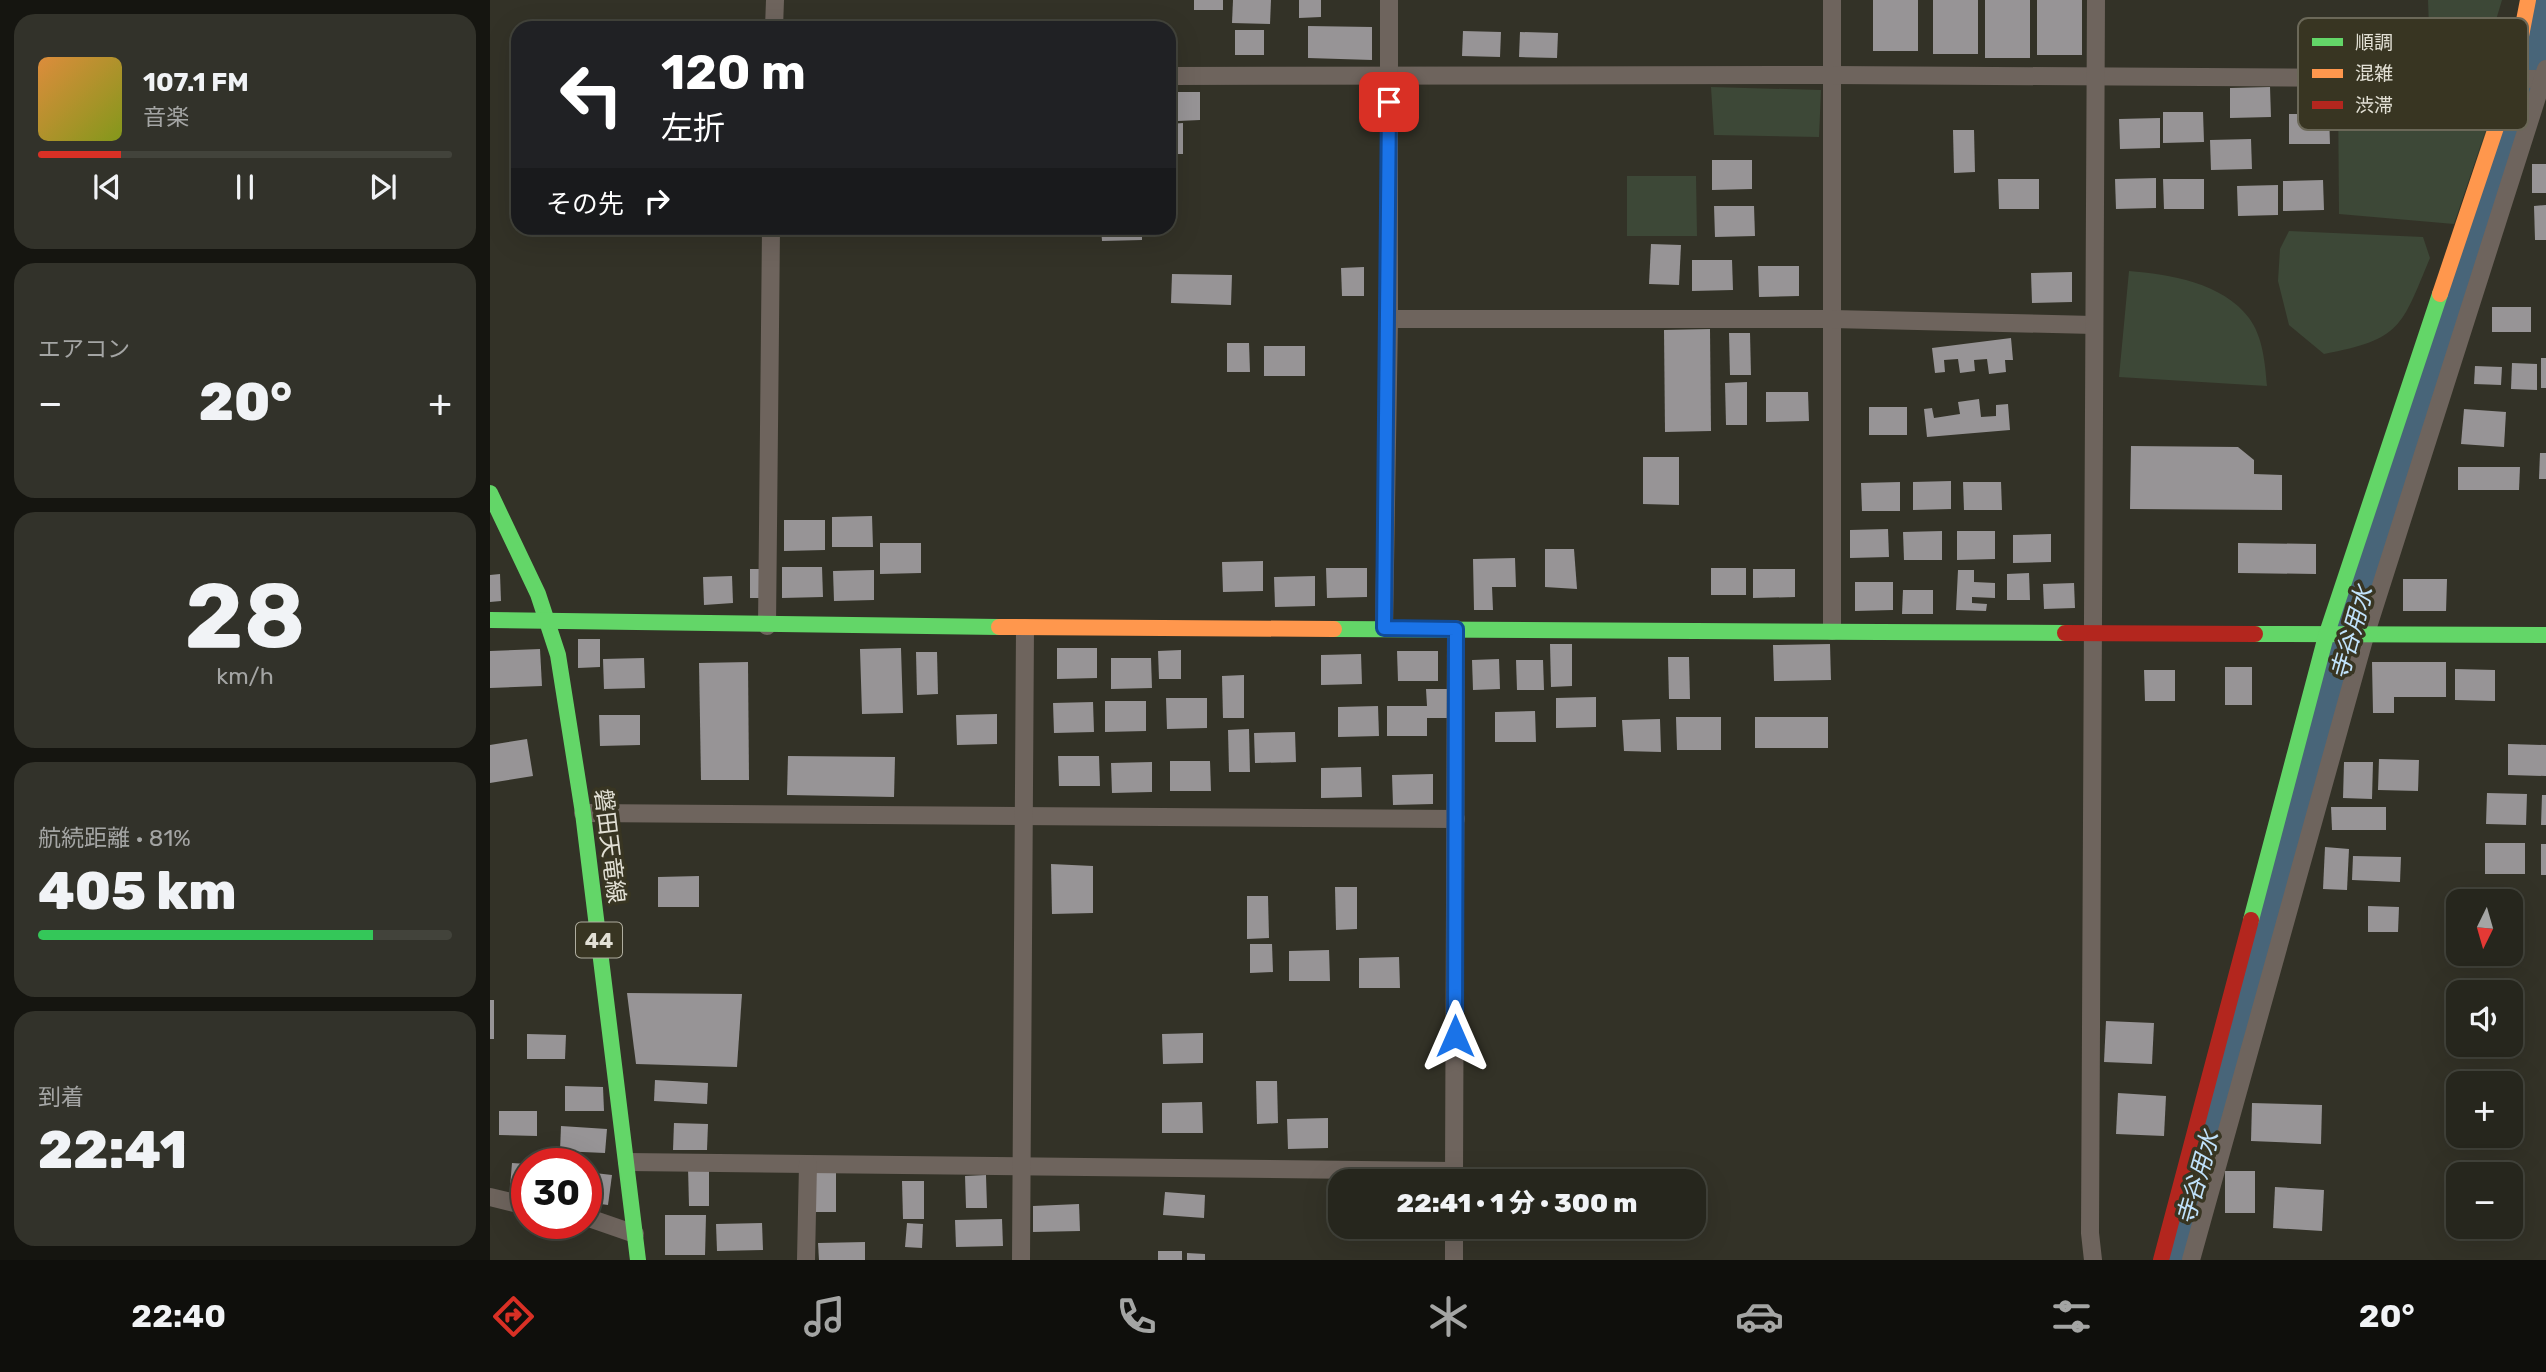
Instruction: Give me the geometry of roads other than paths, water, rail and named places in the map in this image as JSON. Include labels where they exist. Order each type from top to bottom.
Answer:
[{"type":"street","points":[[774,21],[775,0]]},
{"type":"street","points":[[1384,628],[1389,319],[1389,0]]},
{"type":"street","points":[[1832,0],[1832,631]]},
{"type":"street","points":[[2093,1260],[2090,1250],[2090,1219],[2096,0]]},
{"type":"street","points":[[2525,18],[2528,0]]},
{"type":"street","points":[[1176,76],[2298,77]]},
{"type":"street","points":[[2528,127],[2545,76]]},
{"type":"street","points":[[2161,1260],[2331,636],[2497,130]]},
{"type":"street","points":[[2190,1260],[2362,636],[2527,130]]},
{"type":"street","points":[[767,626],[771,235]]},
{"type":"street","points":[[1389,319],[1832,319],[2094,325]]},
{"type":"street","name":"磐田天竜線","points":[[490,493],[549,622],[558,655],[583,813],[638,1260]]},
{"type":"street","points":[[490,620],[1025,628],[2546,635]]},
{"type":"street","points":[[1021,1260],[1025,628]]},
{"type":"street","points":[[1454,1169],[1456,629]]},
{"type":"street","points":[[583,813],[1456,819]]},
{"type":"street","points":[[627,1162],[1021,1166],[1328,1173]]},
{"type":"street","points":[[806,1260],[807,1164]]},
{"type":"street","points":[[490,1197],[511,1202]]},
{"type":"street","points":[[602,1223],[635,1234]]},
{"type":"street","points":[[1454,1239],[1454,1260]]},
{"type":"waterway","name":"寺谷用水","points":[[2528,75],[2546,10]]},
{"type":"waterway","name":"寺谷用水","points":[[2175,1260],[2358,609],[2512,130]]}]
